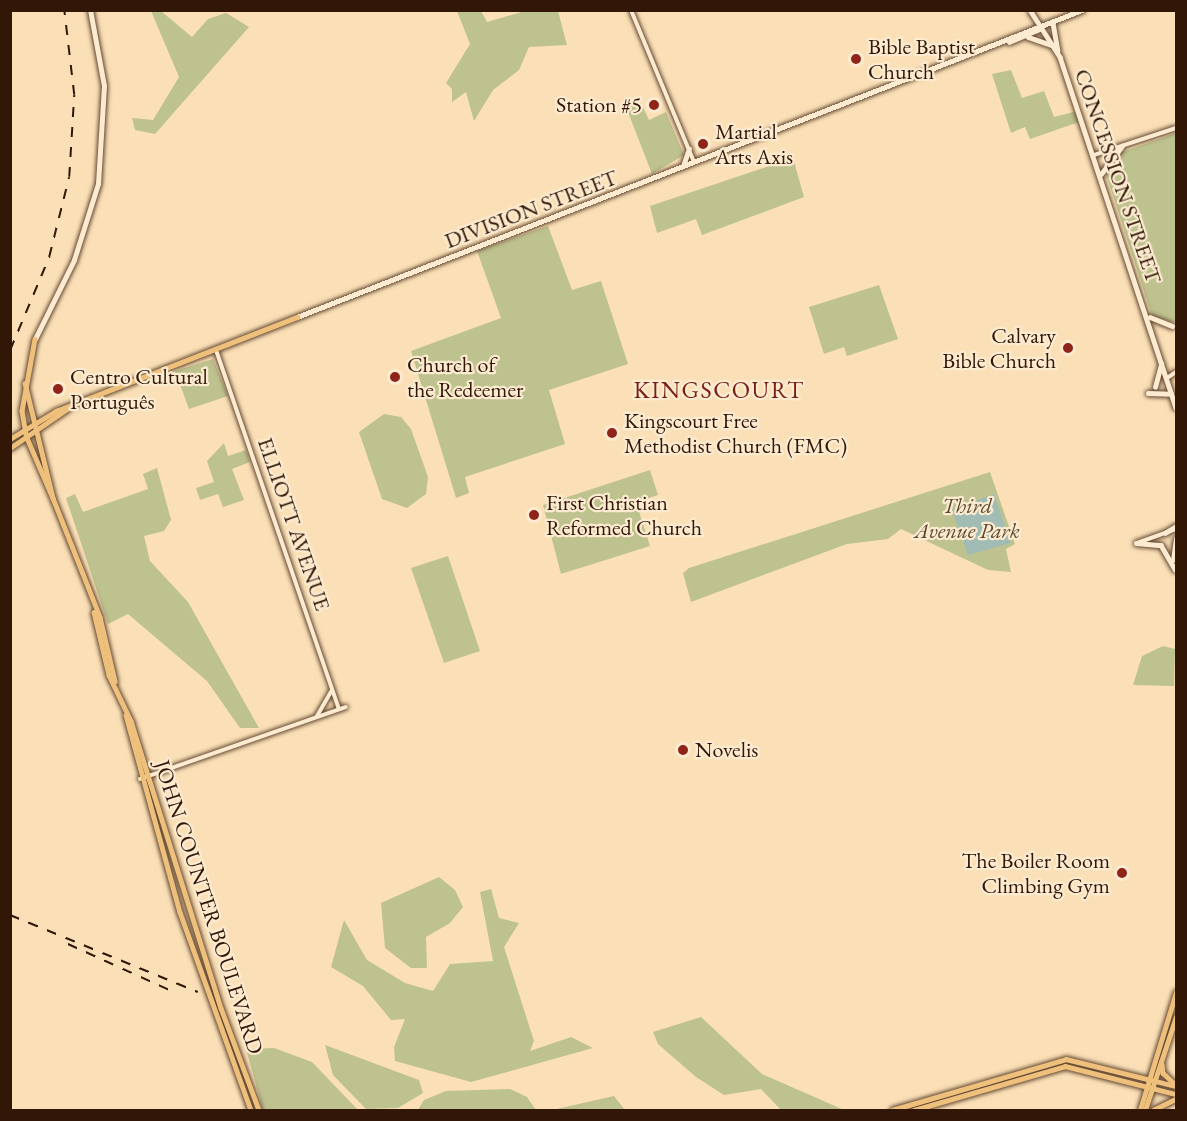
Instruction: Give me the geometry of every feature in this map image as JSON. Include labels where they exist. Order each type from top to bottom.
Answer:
[{"type":"main road","points":[[53,498],[27,438],[25,383],[35,339],[74,260],[98,184],[105,86],[90,10]]},
{"type":"main road","name":"CONCESSION STREET","points":[[1030,10],[1060,57],[1101,174],[1176,407]]},
{"type":"main road","name":"DIVISION STREET","points":[[10,439],[33,424],[67,409],[297,317],[1009,42],[1082,10]]},
{"type":"main road","points":[[1053,23],[1060,57]]},
{"type":"main road","name":"DIVISION STREET","points":[[1009,42],[1026,37],[1040,29]]},
{"type":"main road","points":[[1026,37],[1053,46]]},
{"type":"main road","points":[[1101,174],[1122,146]]},
{"type":"main road","points":[[681,168],[689,149]]},
{"type":"main road","points":[[1147,314],[1172,326]]},
{"type":"main road","points":[[1155,387],[1161,378],[1160,358]]},
{"type":"main road","points":[[25,383],[33,424],[53,498]]},
{"type":"main road","points":[[1148,393],[1167,391],[1173,396]]},
{"type":"main road","name":"DIVISION STREET","points":[[10,448],[67,409]]},
{"type":"main road","name":"JOHN COUNTER BOULEVARD","points":[[53,498],[115,663],[115,681]]},
{"type":"main road","points":[[1165,533],[1176,527]]},
{"type":"main road","points":[[1176,539],[1176,571]]},
{"type":"main road","points":[[1136,543],[1161,545],[1176,571]]},
{"type":"main road","name":"JOHN COUNTER BOULEVARD","points":[[94,612],[106,666],[115,681],[149,776],[259,1110]]},
{"type":"main road","name":"JOHN COUNTER BOULEVARD","points":[[126,716],[140,779],[180,912],[251,1110]]},
{"type":"main road","points":[[1145,1110],[1176,992]]},
{"type":"main road","points":[[1151,1081],[1162,1059],[1176,1017]]},
{"type":"main road","points":[[892,1110],[1065,1059],[1151,1081],[1176,1085]]},
{"type":"main road","points":[[1162,1059],[1163,1073],[1176,1085]]},
{"type":"main road","points":[[914,1110],[1065,1065],[1176,1094]]},
{"type":"main road","points":[[1140,1110],[1150,1088]]},
{"type":"main road","points":[[1153,1110],[1176,1099]]},
{"type":"street","points":[[630,10],[694,163]]},
{"type":"street","points":[[1094,155],[1176,128]]},
{"type":"street","name":"ELLIOTT AVENUE","points":[[216,350],[339,710]]},
{"type":"street","points":[[1167,378],[1176,372]]},
{"type":"street","points":[[1136,543],[1165,533]]},
{"type":"street","points":[[312,718],[326,708],[332,689]]},
{"type":"street","points":[[140,779],[346,707]]},
{"type":"green space","points":[[151,11],[161,11],[192,37],[208,19],[226,13],[249,27],[155,134],[135,130],[132,118],[153,120],[179,77]]},
{"type":"green space","points":[[457,11],[481,11],[487,22],[525,11],[558,11],[567,45],[529,47],[519,70],[493,90],[474,121],[466,92],[452,102],[452,89],[446,83],[470,44]]},
{"type":"green space","points":[[1011,70],[1022,98],[1044,91],[1054,117],[1077,111],[1079,122],[1030,139],[1025,127],[1011,133],[992,74]]},
{"type":"green space","points":[[640,101],[649,120],[666,112],[684,155],[652,174],[626,107]]},
{"type":"green space","points":[[1176,133],[1176,321],[1173,322],[1152,316],[1105,171],[1120,153]]},
{"type":"green space","points":[[793,158],[804,197],[702,235],[696,219],[657,233],[650,206]]},
{"type":"green space","points":[[548,226],[572,290],[601,281],[628,364],[549,390],[565,444],[465,477],[469,493],[456,498],[411,351],[501,318],[477,251]]},
{"type":"green space","points":[[879,285],[898,339],[847,356],[844,347],[824,354],[809,307]]},
{"type":"green space","points":[[213,359],[228,396],[189,409],[175,371]]},
{"type":"green space","points":[[384,414],[401,417],[411,429],[428,477],[426,494],[407,508],[382,499],[359,432]]},
{"type":"green space","points":[[224,443],[228,456],[246,450],[250,462],[232,469],[244,500],[223,507],[218,494],[200,500],[196,488],[214,482],[207,461]]},
{"type":"green space","points":[[157,468],[171,520],[164,531],[144,536],[150,561],[188,602],[259,728],[240,728],[207,681],[128,614],[108,624],[66,498],[75,494],[83,512],[148,489],[143,474]]},
{"type":"green space","points":[[650,470],[658,495],[636,502],[650,546],[561,574],[543,505]]},
{"type":"green space","name":"Third Avenue Park","points":[[990,472],[1015,544],[1006,549],[1011,572],[988,570],[901,529],[888,539],[847,544],[691,602],[683,573],[689,568]]},
{"type":"green space","points":[[448,556],[480,651],[444,663],[411,568]]},
{"type":"green space","points":[[1163,646],[1175,649],[1174,686],[1133,685],[1142,656]]},
{"type":"green space","points":[[439,877],[455,890],[463,907],[450,923],[426,937],[427,968],[411,968],[385,948],[381,903]]},
{"type":"green space","points":[[491,889],[499,918],[519,923],[504,947],[534,1041],[530,1051],[571,1037],[593,1048],[471,1082],[395,1061],[394,1047],[405,1019],[391,1020],[363,986],[331,967],[344,920],[367,960],[405,983],[433,991],[450,964],[493,961],[480,892]]},
{"type":"green space","points":[[701,1017],[762,1074],[844,1110],[781,1110],[761,1089],[724,1095],[696,1077],[658,1044],[653,1032]]},
{"type":"green space","points":[[325,1045],[419,1080],[423,1093],[398,1108],[366,1109],[333,1075]]},
{"type":"green space","points":[[274,1048],[312,1062],[358,1110],[263,1110],[246,1049]]},
{"type":"green space","points":[[510,1089],[527,1097],[536,1110],[418,1110],[424,1100],[446,1091]]},
{"type":"green space","points":[[614,1096],[625,1110],[552,1110]]},
{"type":"water","points":[[994,494],[1011,543],[968,555],[952,510]]},
{"type":"railway","points":[[10,350],[49,257],[69,177],[74,95],[64,10]]},
{"type":"railway","points":[[10,915],[198,992]]},
{"type":"railway","points":[[68,944],[176,993]]},
{"type":"place","name":"Bible Baptist Church","points":[[856,59]]},
{"type":"place","name":"Station #5","points":[[654,105]]},
{"type":"place","name":"Martial Arts Axis","points":[[703,144]]},
{"type":"place","name":"Calvary Bible Church","points":[[1068,348]]},
{"type":"place","name":"Church of the Redeemer","points":[[395,377]]},
{"type":"place","name":"Centro Cultural Português","points":[[58,389]]},
{"type":"place","name":"Kingscourt Free Methodist Church (FMC)","points":[[612,433]]},
{"type":"place","name":"First Christian Reformed Church","points":[[534,515]]},
{"type":"place","name":"Novelis","points":[[683,750]]},
{"type":"place","name":"The Boiler Room Climbing Gym","points":[[1122,873]]},
{"type":"district","name":"KINGSCOURT","points":[[719,390]]}]
